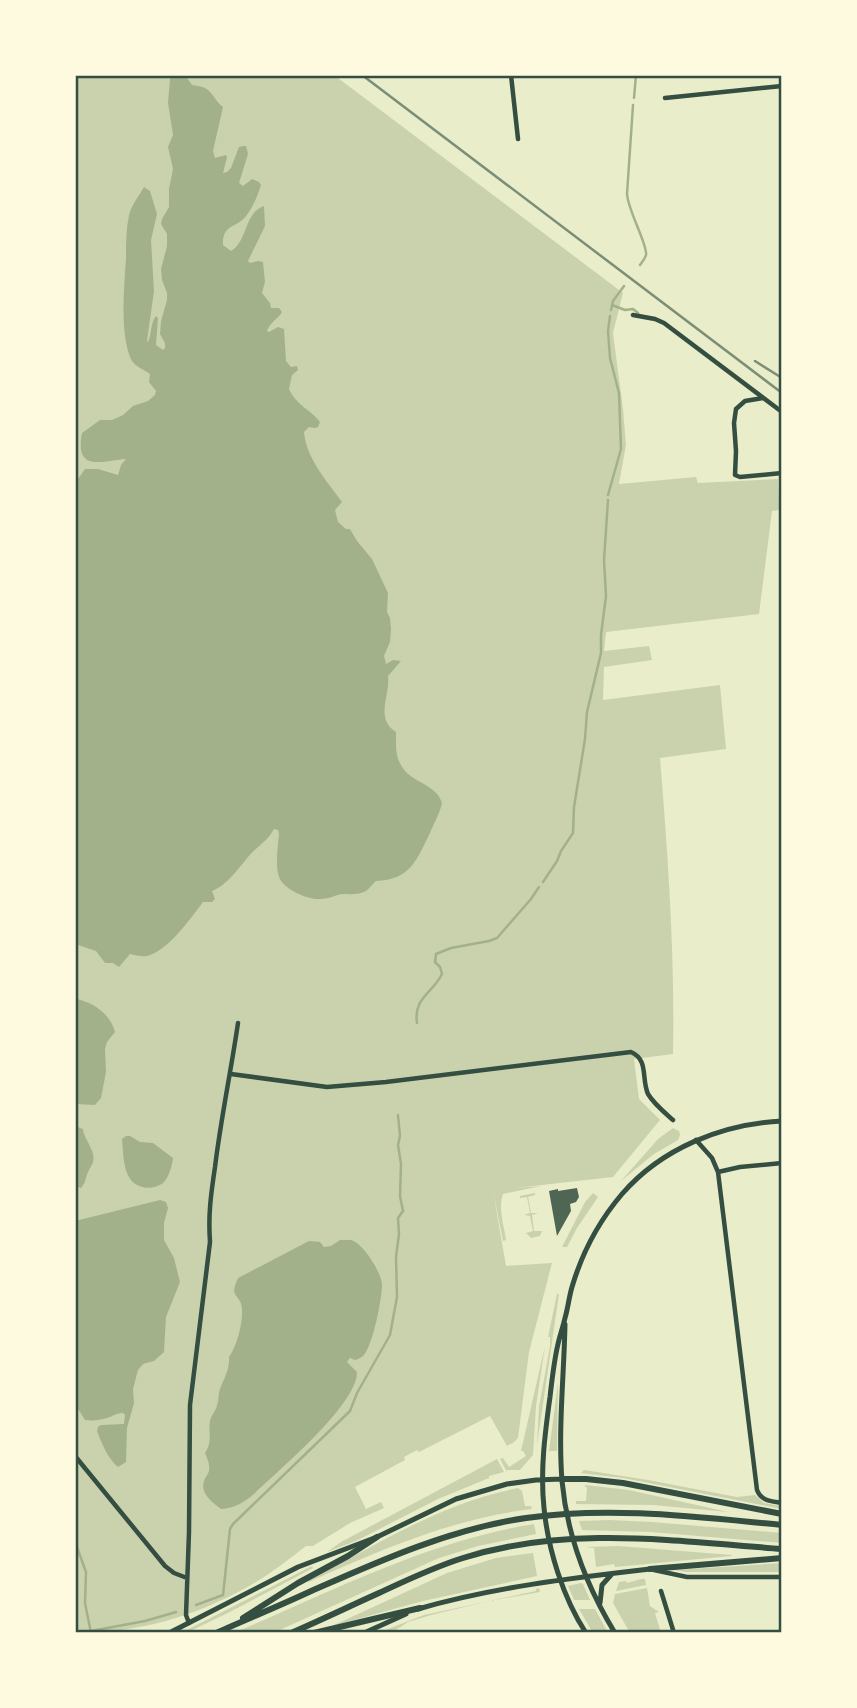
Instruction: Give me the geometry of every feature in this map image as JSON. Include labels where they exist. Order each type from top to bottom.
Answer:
[{"type":"main road","points":[[562,1479],[622,1483],[782,1514]]},
{"type":"main road","points":[[216,1633],[385,1559],[457,1534],[515,1520],[610,1513],[782,1525]]},
{"type":"main road","points":[[227,1628],[377,1537]]},
{"type":"main road","points":[[291,1633],[441,1565],[521,1544],[560,1538],[610,1537],[782,1549]]},
{"type":"main road","points":[[650,1569],[782,1558]]},
{"type":"main road","points":[[314,1633],[419,1608]]},
{"type":"street","points":[[511,75],[518,139]]},
{"type":"street","points":[[665,98],[782,86]]},
{"type":"street","points":[[633,315],[664,323],[782,412]]},
{"type":"street","points":[[763,398],[745,401],[736,409],[734,475],[740,477],[782,473]]},
{"type":"street","points":[[189,1623],[186,1615],[190,1405],[210,1242],[208,1217],[238,1023]]},
{"type":"street","points":[[231,1074],[327,1087],[631,1052],[638,1056],[643,1064],[648,1094],[673,1120]]},
{"type":"street","points":[[586,1633],[573,1610],[552,1551],[544,1504],[543,1479],[544,1447],[558,1344],[572,1286],[583,1257],[611,1208],[646,1171],[668,1155],[696,1140],[728,1128],[782,1121]]},
{"type":"street","points":[[696,1140],[712,1158],[718,1172],[757,1486],[764,1499],[782,1503]]},
{"type":"street","points":[[718,1172],[782,1163]]},
{"type":"street","points":[[565,1318],[562,1425],[562,1479],[565,1502],[586,1577],[615,1633]]},
{"type":"street","points":[[75,1456],[165,1566],[187,1578]]},
{"type":"street","points":[[169,1633],[298,1567],[377,1537],[456,1499],[497,1486],[562,1479]]},
{"type":"street","points":[[364,1633],[419,1608],[561,1579],[650,1569],[687,1577],[782,1577]]},
{"type":"street","points":[[601,1609],[599,1598],[602,1585],[614,1573]]},
{"type":"street","points":[[661,1591],[674,1633]]},
{"type":"shaded area","points":[[75,75],[334,75],[623,293],[613,333],[626,445],[619,484],[696,477],[698,483],[778,479],[779,510],[772,511],[759,614],[606,632],[604,651],[649,646],[652,660],[604,667],[603,700],[720,685],[726,749],[660,758],[672,943],[673,1054],[634,1059],[639,1099],[660,1120],[613,1177],[515,1188],[541,1186],[503,1194],[501,1211],[506,1240],[503,1241],[493,1191],[506,1266],[552,1263],[529,1352],[518,1438],[507,1446],[490,1416],[419,1452],[417,1450],[404,1457],[405,1460],[355,1487],[366,1509],[381,1502],[384,1508],[350,1523],[313,1546],[306,1546],[264,1577],[228,1597],[165,1621],[121,1630],[75,1633]]},
{"type":"shaded area","points":[[185,75],[192,85],[208,90],[223,107],[213,151],[215,158],[227,157],[223,173],[231,168],[239,147],[246,146],[248,154],[239,183],[243,186],[252,179],[261,185],[246,216],[225,233],[223,245],[231,251],[241,241],[253,215],[264,206],[265,226],[248,261],[263,262],[265,282],[262,293],[271,308],[279,308],[282,312],[267,331],[278,327],[284,329],[286,361],[291,367],[297,366],[298,370],[292,375],[289,389],[296,400],[320,422],[318,427],[309,427],[304,432],[309,451],[318,469],[342,502],[335,510],[338,522],[350,529],[372,559],[388,593],[387,612],[391,629],[390,642],[384,656],[386,664],[393,660],[401,661],[388,676],[385,713],[389,726],[396,732],[399,761],[410,776],[434,791],[442,803],[430,833],[410,867],[397,877],[376,881],[359,894],[316,899],[303,896],[286,886],[278,873],[279,834],[278,830],[274,829],[232,876],[212,891],[215,899],[212,902],[203,902],[171,941],[147,956],[130,954],[119,967],[113,963],[105,963],[96,951],[75,944],[75,488],[85,469],[98,469],[118,475],[126,459],[101,462],[87,460],[81,446],[82,433],[100,420],[112,420],[123,415],[133,406],[148,401],[155,395],[156,391],[149,382],[150,374],[133,363],[130,357],[125,335],[128,221],[130,211],[144,187],[150,191],[157,214],[151,240],[154,291],[147,341],[156,316],[156,345],[163,350],[165,343],[160,334],[167,293],[161,269],[167,234],[161,224],[169,207],[173,169],[168,147],[173,135],[168,103],[170,79],[172,76]]},
{"type":"shaded area","points":[[75,999],[100,1010],[110,1020],[115,1032],[105,1049],[106,1072],[101,1098],[95,1105],[75,1104]]},
{"type":"shaded area","points":[[75,1126],[83,1129],[93,1158],[81,1188],[75,1186]]},
{"type":"shaded area","points":[[673,1128],[679,1131],[678,1140],[654,1154],[621,1181],[658,1139]]},
{"type":"shaded area","points":[[126,1136],[140,1142],[153,1143],[173,1158],[169,1175],[159,1186],[144,1188],[132,1181],[124,1158],[122,1139]]},
{"type":"shaded area","points":[[535,1193],[528,1197],[531,1213],[538,1213],[532,1215],[534,1231],[542,1231],[540,1236],[531,1238],[526,1233],[533,1231],[530,1216],[524,1215],[530,1213],[527,1197],[520,1196]]},
{"type":"shaded area","points":[[593,1193],[598,1197],[567,1247],[562,1247],[585,1202]]},
{"type":"shaded area","points":[[160,1200],[166,1202],[168,1208],[164,1223],[164,1240],[174,1258],[180,1282],[166,1317],[164,1352],[138,1370],[133,1389],[134,1403],[127,1428],[126,1462],[118,1467],[108,1456],[97,1431],[101,1425],[124,1424],[125,1415],[121,1413],[102,1419],[85,1420],[75,1404],[75,1221]]},
{"type":"shaded area","points":[[340,1240],[356,1242],[366,1252],[382,1285],[371,1341],[361,1358],[350,1358],[347,1362],[357,1372],[354,1385],[331,1419],[280,1470],[246,1500],[221,1509],[204,1490],[209,1468],[205,1453],[210,1441],[211,1419],[240,1327],[242,1309],[234,1289],[238,1278],[309,1241],[320,1242],[324,1247]]},
{"type":"shaded area","points":[[557,1294],[537,1445],[539,1407],[550,1346],[548,1337]]},
{"type":"shaded area","points":[[545,1346],[536,1406],[533,1455],[520,1470],[507,1472],[500,1459],[503,1458],[509,1467],[526,1456],[521,1451]]},
{"type":"shaded area","points":[[558,1383],[557,1451],[549,1451]]},
{"type":"shaded area","points":[[497,1459],[504,1472],[438,1499],[356,1541],[327,1552],[341,1542]]},
{"type":"shaded area","points":[[584,1470],[737,1497],[755,1495],[764,1503],[782,1506],[782,1509],[623,1478],[581,1473]]},
{"type":"shaded area","points":[[585,1485],[629,1490],[728,1512],[653,1505],[576,1504],[576,1501],[586,1501]]},
{"type":"shaded area","points":[[518,1488],[522,1491],[525,1506],[531,1506],[532,1509],[474,1520],[418,1537],[308,1581],[436,1515],[462,1504]]},
{"type":"shaded area","points":[[610,1520],[782,1533],[782,1543],[651,1532],[582,1530],[579,1521]]},
{"type":"shaded area","points":[[534,1524],[536,1534],[478,1546],[439,1558],[273,1633],[234,1633],[418,1555],[456,1542]]},
{"type":"shaded area","points":[[618,1546],[732,1555],[596,1567],[594,1548],[586,1547]]},
{"type":"shaded area","points":[[540,1552],[533,1553],[537,1576],[423,1601],[332,1626],[447,1573],[496,1558]]},
{"type":"shaded area","points":[[782,1563],[782,1572],[674,1570]]},
{"type":"shaded area","points":[[312,1566],[313,1568],[228,1613],[181,1633]]},
{"type":"shaded area","points":[[645,1579],[646,1585],[616,1591],[619,1582]]},
{"type":"shaded area","points":[[581,1583],[590,1600],[574,1600],[568,1586]]},
{"type":"shaded area","points":[[539,1588],[540,1592],[491,1601],[536,1591]]},
{"type":"shaded area","points":[[647,1588],[650,1606],[659,1612],[655,1613],[661,1633],[630,1633],[613,1603],[615,1594]]},
{"type":"shaded area","points":[[486,1602],[408,1622],[391,1633],[378,1633],[424,1615]]},
{"type":"shaded area","points":[[579,1609],[595,1609],[608,1633],[593,1633]]},
{"type":"building","points":[[577,1188],[579,1197],[576,1202],[570,1204],[571,1211],[557,1236],[549,1191]]},
{"type":"waterway","points":[[634,98],[636,75]]},
{"type":"waterway","points":[[633,105],[627,194],[646,250],[646,256],[640,265]]},
{"type":"waterway","points":[[611,310],[613,301],[624,286]]},
{"type":"waterway","points":[[612,305],[625,310],[633,309],[638,313]]},
{"type":"waterway","points":[[608,495],[621,449],[619,393],[610,358],[610,316]]},
{"type":"waterway","points":[[543,882],[573,833],[587,712],[601,653],[606,596],[604,560],[608,500]]},
{"type":"waterway","points":[[417,1023],[418,1007],[442,974],[435,962],[436,954],[497,938],[539,887]]},
{"type":"waterway","points":[[196,1605],[223,1595],[230,1529],[233,1524],[350,1411],[357,1393],[390,1335],[397,1297],[398,1218],[403,1211],[400,1196],[398,1115]]},
{"type":"waterway","points":[[75,1542],[86,1572],[85,1603],[91,1633]]},
{"type":"waterway","points":[[91,1631],[176,1612]]},
{"type":"railway","points":[[362,75],[782,393]]},
{"type":"railway","points":[[755,361],[782,378]]}]
